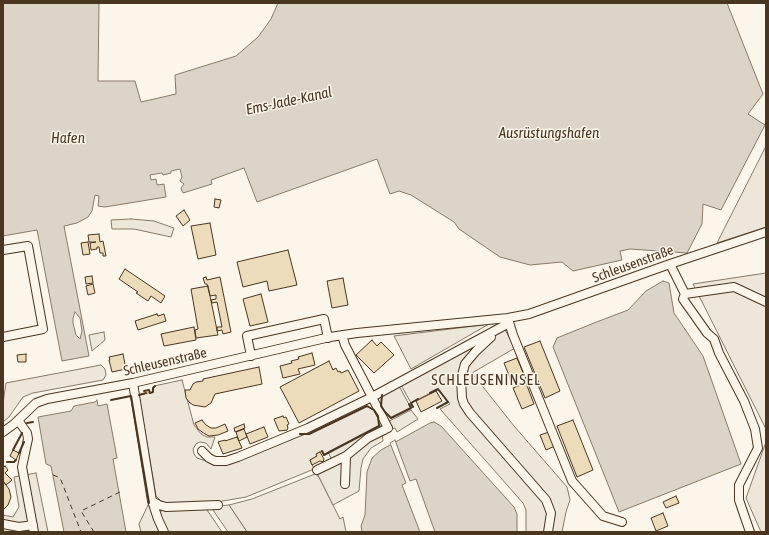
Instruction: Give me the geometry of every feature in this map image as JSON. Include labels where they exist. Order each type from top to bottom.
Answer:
[{"type":"street","name":"Schleusenstraße","points":[[3,432],[32,406],[43,400],[133,383],[342,335],[509,320],[766,232]]},
{"type":"street","points":[[3,250],[28,246],[43,329],[3,337]]},
{"type":"street","points":[[670,264],[685,294],[683,299],[706,333],[714,339],[719,353],[744,401],[755,429],[758,448],[740,485],[739,500],[750,532]]},
{"type":"street","points":[[685,294],[734,287],[766,302]]},
{"type":"street","points":[[250,356],[247,336],[324,319],[328,338]]},
{"type":"street","points":[[509,320],[476,351],[465,364],[461,379],[462,398],[470,413],[546,500],[550,513],[548,532]]},
{"type":"street","points":[[509,320],[513,335],[572,481],[603,516],[622,522]]},
{"type":"street","points":[[202,451],[213,461],[222,462],[231,460],[308,428],[501,328]]},
{"type":"street","points":[[317,470],[346,456],[368,438],[388,428],[345,345],[342,335]]},
{"type":"street","points":[[133,383],[152,501],[164,532]]},
{"type":"street","points":[[3,524],[33,528],[22,467],[28,439],[27,434],[18,420]]},
{"type":"street","points":[[345,484],[346,456]]},
{"type":"street","points":[[152,501],[166,507],[218,505]]},
{"type":"shaded area","points":[[766,146],[766,227],[717,243]]},
{"type":"shaded area","points":[[131,219],[154,221],[174,228],[171,237],[134,229],[112,229],[111,220]]},
{"type":"shaded area","points":[[766,273],[766,429],[693,284]]},
{"type":"shaded area","points":[[489,324],[411,369],[394,336],[474,326]]},
{"type":"shaded area","points":[[504,328],[515,348],[472,373],[514,426],[567,487],[570,500],[562,532],[526,532],[526,510],[523,503],[440,409],[450,404],[438,389],[411,403],[401,385]]},
{"type":"shaded area","points":[[104,332],[105,340],[92,351],[89,335]]},
{"type":"shaded area","points":[[101,365],[105,369],[106,375],[103,380],[33,393],[23,397],[9,417],[3,422],[3,403],[6,383]]},
{"type":"shaded area","points":[[182,380],[194,425],[201,434],[207,437],[215,437],[211,449],[206,443],[200,442],[196,444],[193,449],[194,454],[197,458],[212,463],[298,434],[309,434],[367,406],[374,410],[378,416],[379,426],[324,455],[322,451],[316,454],[317,456],[310,460],[314,469],[246,497],[217,502],[165,503],[156,496],[139,395],[153,392],[154,386]]},
{"type":"shaded area","points":[[399,386],[411,408],[391,418],[381,406],[382,395]]},
{"type":"shaded area","points":[[411,410],[418,419],[397,432],[395,428],[382,433],[383,441],[371,448],[363,459],[359,491],[333,505],[317,473],[332,460],[328,452]]},
{"type":"shaded area","points":[[766,442],[766,532],[761,532],[746,498]]},
{"type":"shaded area","points":[[36,473],[48,532],[3,532],[3,515],[13,517],[19,507],[14,477]]},
{"type":"shaded area","points":[[315,474],[319,477],[340,519],[343,517],[346,532],[247,532],[229,505],[252,499]]},
{"type":"shaded area","points":[[149,503],[159,532],[141,532],[139,524]]},
{"type":"shaded area","points":[[229,505],[247,532],[228,532],[211,507]]},
{"type":"shaded area","points":[[205,507],[222,532],[168,532],[160,514],[163,510]]},
{"type":"water","name":"Ausrüstungshafen","points":[[3,3],[99,3],[98,81],[135,81],[141,102],[176,94],[175,75],[236,56],[258,37],[271,19],[278,3],[727,3],[763,94],[748,114],[765,125],[721,210],[703,204],[702,224],[687,253],[630,249],[620,251],[622,260],[573,271],[562,262],[530,265],[500,257],[459,229],[454,222],[411,195],[399,191],[390,194],[377,159],[257,202],[244,168],[211,180],[212,184],[183,193],[181,188],[184,184],[180,181],[182,177],[180,169],[163,175],[162,173],[150,175],[151,180],[156,179],[157,185],[164,184],[166,197],[105,207],[98,206],[99,196],[95,195],[92,211],[88,217],[77,223],[64,226],[89,356],[62,361],[37,230],[3,236]],"holes":[[[75,312],[80,318],[82,331],[80,339],[76,335],[73,323]]]},
{"type":"water","points":[[663,281],[669,283],[674,313],[703,356],[741,464],[619,512],[553,347],[557,338],[628,310],[646,291]]},
{"type":"water","points":[[97,400],[98,406],[107,404],[117,458],[113,459],[126,532],[64,532],[51,466],[46,464],[38,417],[71,411],[74,406],[95,402]]},
{"type":"water","points":[[434,422],[441,426],[514,507],[517,514],[517,532],[362,532],[361,526],[365,515],[367,472],[372,458],[381,450]]},
{"type":"pier","points":[[395,440],[410,481],[416,479],[435,532],[420,532],[402,485],[406,483],[390,443]]},
{"type":"building","points":[[215,199],[221,200],[219,208],[214,207]]},
{"type":"building","points":[[184,210],[190,220],[183,226],[176,216]]},
{"type":"building","points":[[210,223],[216,255],[198,259],[191,226]]},
{"type":"building","points":[[99,234],[100,242],[103,241],[106,256],[103,256],[103,253],[100,253],[99,247],[91,250],[90,243],[96,242],[89,242],[88,235]]},
{"type":"building","points":[[88,242],[90,254],[83,255],[81,243]]},
{"type":"building","points":[[288,250],[297,285],[269,291],[267,281],[243,287],[237,262]]},
{"type":"building","points":[[125,269],[165,296],[161,303],[151,296],[148,301],[119,279]]},
{"type":"building","points":[[92,276],[93,283],[86,284],[85,277]]},
{"type":"building","points":[[206,277],[207,280],[220,277],[231,332],[223,334],[222,330],[217,331],[217,327],[222,327],[217,302],[212,303],[211,300],[216,299],[216,295],[210,296],[207,284],[205,284],[203,278]]},
{"type":"building","points":[[343,278],[348,305],[332,308],[327,281]]},
{"type":"building","points":[[93,284],[95,293],[88,295],[86,286]]},
{"type":"building","points":[[208,286],[218,335],[196,338],[195,330],[198,329],[191,289]]},
{"type":"building","points":[[261,294],[268,322],[250,326],[243,299]]},
{"type":"building","points":[[157,314],[158,316],[164,314],[166,321],[138,330],[135,321]]},
{"type":"building","points":[[194,327],[196,340],[164,346],[161,334]]},
{"type":"building","points":[[372,340],[377,346],[381,342],[394,355],[374,373],[356,355]]},
{"type":"building","points":[[540,341],[560,391],[545,398],[524,347]]},
{"type":"building","points":[[312,353],[315,365],[298,369],[300,374],[283,378],[280,366],[292,363],[291,361],[299,359],[298,357]]},
{"type":"building","points":[[26,354],[26,362],[18,362],[17,355]]},
{"type":"building","points":[[123,354],[126,369],[112,372],[109,357]]},
{"type":"building","points":[[517,358],[524,375],[511,380],[504,363]]},
{"type":"building","points":[[329,361],[333,370],[336,368],[338,372],[340,371],[341,373],[348,370],[359,391],[299,423],[280,387]]},
{"type":"building","points":[[259,367],[262,384],[215,394],[211,403],[205,407],[193,405],[186,398],[185,390],[190,390],[193,384],[203,381],[203,379]]},
{"type":"building","points":[[526,383],[534,404],[522,409],[513,388]]},
{"type":"building","points":[[436,391],[442,401],[421,412],[416,401]]},
{"type":"building","points":[[283,416],[284,418],[286,417],[289,424],[287,425],[288,428],[287,430],[279,431],[274,419]]},
{"type":"building","points":[[202,420],[211,428],[216,428],[225,424],[228,431],[218,435],[209,436],[198,429],[195,423]]},
{"type":"building","points":[[573,420],[593,470],[577,477],[557,426]]},
{"type":"building","points":[[244,424],[245,428],[235,432],[234,428]]},
{"type":"building","points":[[264,427],[268,437],[250,444],[246,434]]},
{"type":"building","points":[[244,429],[247,437],[239,441],[236,432]]},
{"type":"building","points":[[549,432],[555,446],[546,450],[540,435]]},
{"type":"building","points":[[237,437],[242,448],[223,454],[218,442]]},
{"type":"building","points":[[13,450],[19,453],[16,460],[10,456]]},
{"type":"building","points":[[320,452],[324,459],[323,462],[320,461],[312,465],[310,460],[317,456],[316,454]]},
{"type":"building","points":[[5,466],[8,470],[5,473],[12,480],[6,485],[3,481],[3,468]]},
{"type":"building","points":[[3,481],[9,489],[11,497],[8,505],[3,510]]},
{"type":"building","points":[[676,496],[679,503],[666,508],[663,502]]},
{"type":"building","points":[[663,513],[668,526],[656,531],[651,518]]},
{"type":"ferry route","points":[[53,475],[61,480],[81,532]]},
{"type":"ferry route","points":[[94,532],[81,511],[120,492]]},
{"type":"wall","points":[[144,391],[149,390],[150,393],[153,392],[153,388],[155,386]]},
{"type":"wall","points":[[430,393],[438,389],[448,402],[437,408]]},
{"type":"wall","points":[[139,395],[146,393]]},
{"type":"wall","points":[[382,395],[381,406],[391,418],[411,408],[409,404]]},
{"type":"wall","points":[[111,400],[131,396],[149,503]]},
{"type":"wall","points":[[413,407],[411,403],[418,399]]},
{"type":"wall","points":[[300,434],[309,434],[367,406],[374,410],[378,416],[379,426],[324,455],[322,451]]},
{"type":"wall","points":[[27,423],[33,422]]},
{"type":"wall","points":[[13,450],[22,433]]},
{"type":"wall","points":[[19,453],[24,442]]},
{"type":"wall","points":[[7,462],[14,462],[16,460]]},
{"type":"district","name":"SCHLEUSENINSEL","points":[[486,380]]},
{"type":"water label","name":"Ems-Jade-Kanal","points":[[289,101]]},
{"type":"water label","name":"Hafen","points":[[68,138]]}]
